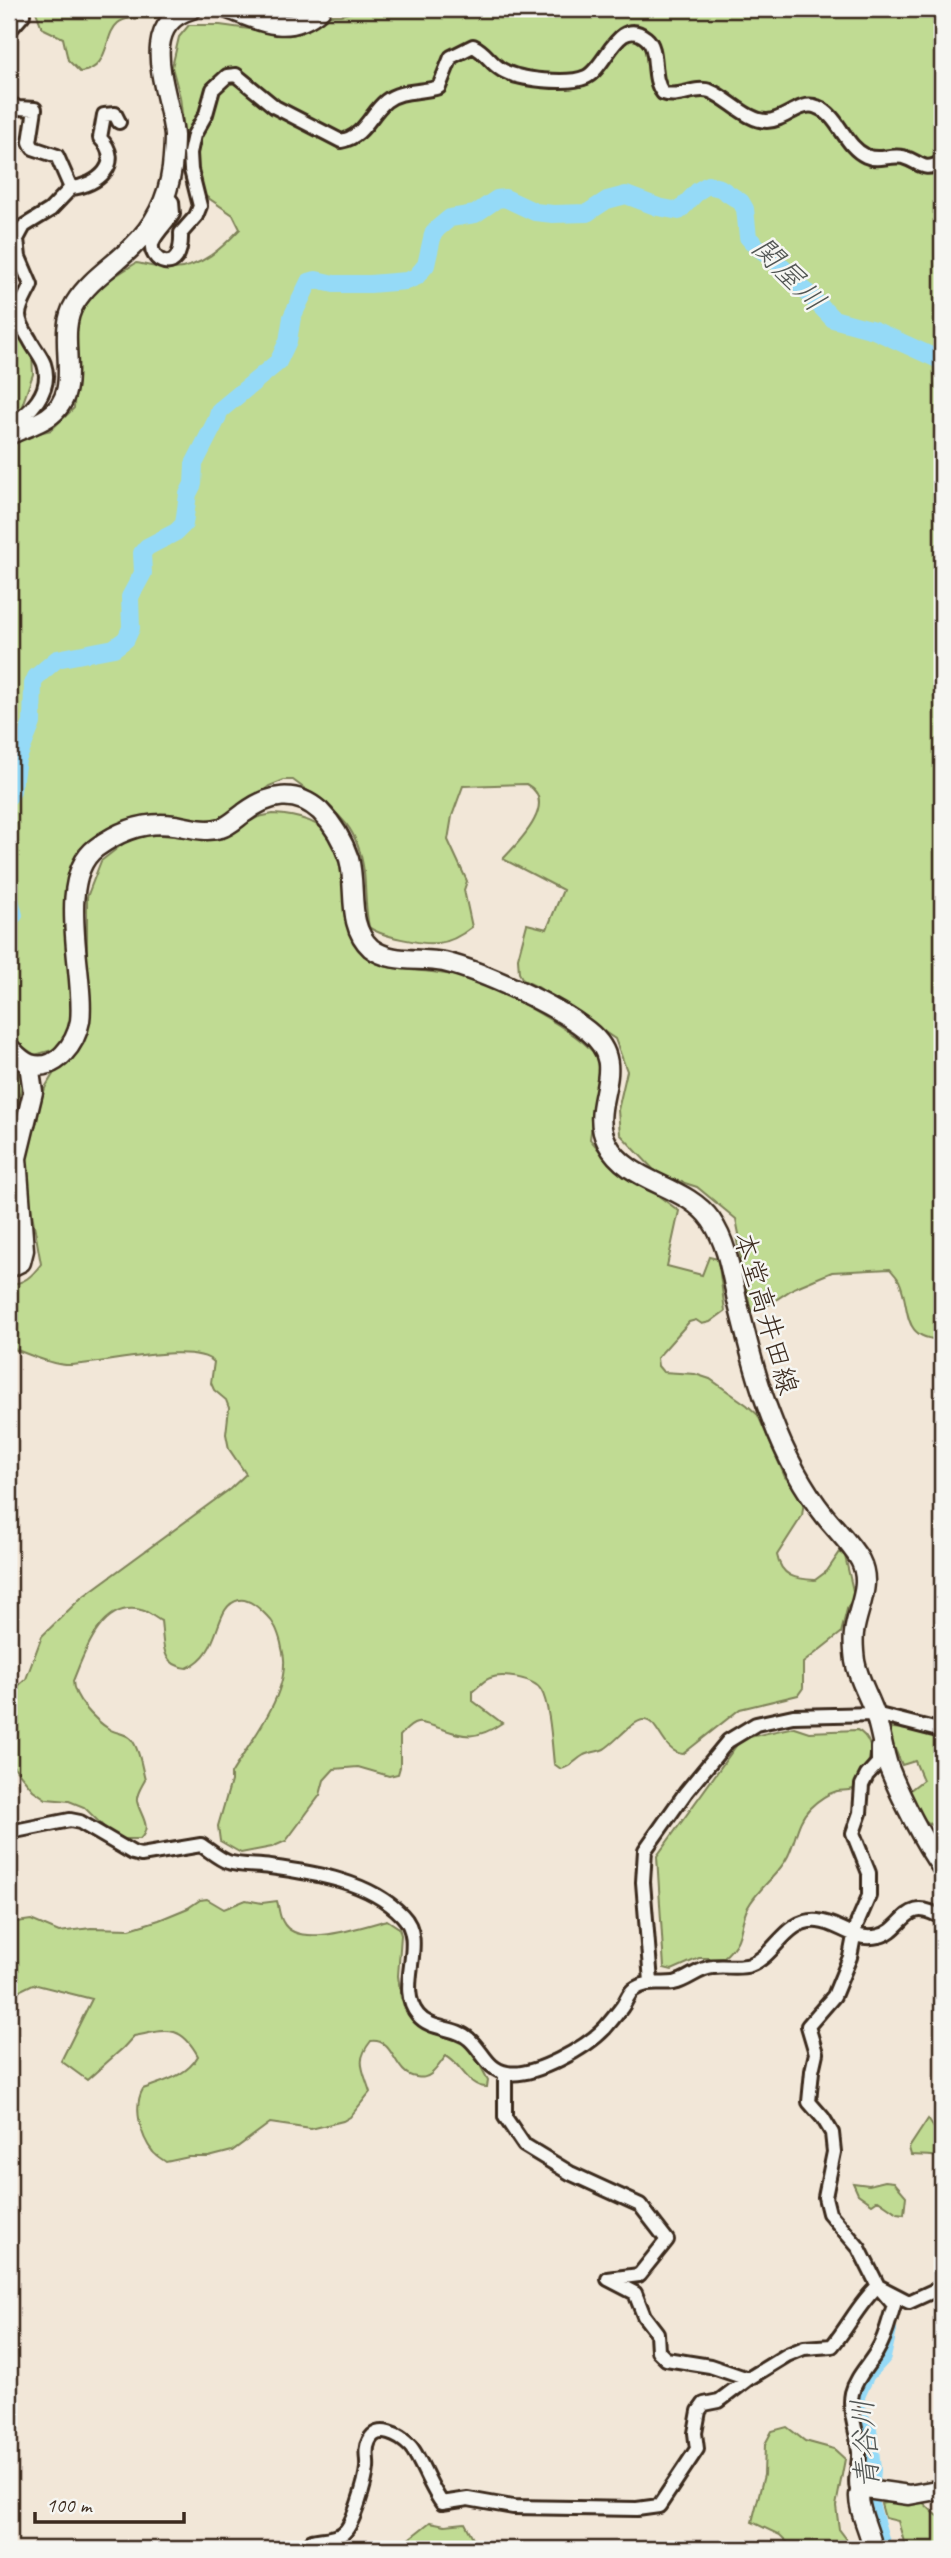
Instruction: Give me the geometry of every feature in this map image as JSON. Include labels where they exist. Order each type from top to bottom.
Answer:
[{"type":"main road","points":[[9,435],[49,416],[60,405],[67,391],[67,320],[73,306],[96,277],[146,232],[158,214],[172,169],[174,136],[159,62],[160,43],[164,28],[172,19],[192,9]]},
{"type":"main road","points":[[228,9],[275,26],[308,20],[321,9]]},
{"type":"main road","name":"本堂高井田線","points":[[29,1064],[51,1064],[64,1054],[75,1039],[81,1018],[74,940],[75,905],[80,869],[94,849],[135,826],[149,823],[196,830],[220,828],[258,803],[276,795],[290,795],[307,801],[323,814],[338,833],[350,862],[360,933],[372,949],[386,956],[440,961],[476,972],[562,1015],[592,1034],[608,1058],[610,1074],[599,1121],[605,1139],[614,1156],[625,1165],[698,1204],[710,1218],[723,1240],[756,1377],[773,1422],[806,1489],[862,1563],[865,1587],[854,1634],[856,1664],[875,1714],[889,1768],[928,1849],[942,1868]]},
{"type":"main road","points":[[9,1046],[29,1064],[33,1092],[17,1158],[24,1250],[21,1262],[9,1268]]},
{"type":"main road","points":[[873,2549],[869,2530],[858,2504],[867,2491],[909,2495],[942,2489]]},
{"type":"street","points":[[9,32],[23,15],[23,9]]},
{"type":"street","points":[[166,195],[172,202],[173,215],[152,243],[152,250],[160,261],[169,262],[176,259],[180,253],[181,233],[197,216],[200,206],[191,170],[190,153],[194,135],[206,114],[213,89],[227,76],[236,75],[275,107],[341,141],[357,136],[385,102],[398,94],[439,87],[451,57],[473,46],[482,50],[504,71],[515,75],[564,81],[588,76],[598,68],[618,37],[628,33],[648,39],[653,48],[655,77],[663,93],[670,96],[706,90],[763,121],[783,118],[805,106],[814,105],[830,116],[855,148],[867,156],[879,159],[903,157],[919,166],[931,168],[942,162]]},
{"type":"street","points":[[9,103],[18,108],[35,109],[30,142],[33,148],[57,156],[71,188]]},
{"type":"street","points":[[9,425],[32,409],[43,391],[46,377],[44,364],[20,323],[18,313],[31,285],[19,257],[17,239],[24,226],[50,210],[71,188],[85,187],[99,179],[107,169],[109,157],[107,145],[100,138],[104,115],[115,114],[119,122]]},
{"type":"street","points":[[651,1982],[643,1882],[645,1850],[686,1792],[728,1741],[756,1724],[793,1716],[875,1714],[942,1731]]},
{"type":"street","points":[[867,2491],[855,2486],[860,2456],[852,2394],[870,2359],[877,2352],[894,2305],[884,2295],[859,2248],[829,2213],[825,2196],[834,2152],[832,2133],[809,2102],[816,2053],[808,2026],[834,1996],[850,1957],[856,1926],[869,1896],[870,1882],[853,1833],[860,1813],[862,1785],[878,1763],[880,1734]]},
{"type":"street","points":[[9,1830],[70,1820],[80,1822],[133,1853],[201,1845],[227,1861],[348,1882],[396,1909],[405,1917],[414,1936],[410,1968],[410,2004],[419,2017],[434,2026],[463,2034],[471,2040],[491,2067],[505,2073],[520,2074],[579,2049],[603,2030],[632,1990],[651,1982],[674,1983],[711,1967],[748,1966],[763,1959],[791,1928],[805,1923],[820,1921],[855,1936],[883,1936],[912,1912],[923,1911],[942,1918]]},
{"type":"street","points":[[505,2073],[505,2117],[524,2145],[570,2173],[640,2206],[667,2240],[639,2276],[608,2279],[635,2293],[644,2316],[657,2333],[658,2351],[666,2359],[710,2367],[748,2379]]},
{"type":"street","points":[[880,2286],[909,2302],[942,2287]]},
{"type":"street","points":[[306,2549],[312,2540],[343,2534],[351,2524],[366,2479],[366,2449],[369,2440],[380,2432],[390,2433],[412,2448],[434,2493],[442,2503],[468,2499],[521,2507],[637,2509],[659,2506],[696,2449],[695,2433],[699,2411],[704,2404],[719,2401],[787,2355],[804,2348],[832,2346],[862,2301],[880,2286]]},
{"type":"green space","points":[[35,9],[177,9],[162,17],[128,19],[118,23],[113,28],[97,65],[80,72],[68,60],[63,38],[42,28]]},
{"type":"green space","points":[[365,9],[942,9],[942,1340],[920,1335],[914,1329],[900,1283],[890,1269],[832,1272],[794,1288],[762,1309],[751,1311],[737,1241],[739,1234],[736,1219],[697,1187],[666,1177],[653,1169],[620,1134],[618,1110],[627,1071],[615,1039],[538,987],[523,980],[519,973],[518,958],[527,924],[547,929],[563,890],[503,859],[526,833],[538,811],[539,801],[535,792],[526,784],[463,786],[452,816],[448,840],[467,881],[464,890],[472,927],[456,938],[438,943],[402,939],[382,934],[369,927],[364,872],[355,839],[331,808],[293,780],[284,780],[269,786],[216,820],[140,818],[125,824],[70,880],[71,1028],[59,1048],[35,1055],[9,1034],[9,447],[30,435],[51,430],[74,408],[79,317],[91,295],[136,263],[174,269],[194,265],[219,249],[240,229],[233,215],[201,193],[189,172],[180,97],[172,67],[179,37],[189,25],[220,25],[293,35],[308,29],[326,15],[341,15]]},
{"type":"green space","points":[[9,319],[31,332],[33,374],[17,420],[9,424]]},
{"type":"green space","points":[[273,814],[301,818],[320,827],[332,839],[338,854],[353,934],[368,959],[394,968],[459,976],[480,983],[556,1023],[595,1055],[598,1084],[590,1139],[602,1154],[679,1211],[667,1266],[702,1275],[709,1257],[718,1259],[725,1311],[710,1322],[689,1322],[657,1358],[658,1366],[663,1372],[695,1374],[710,1379],[758,1415],[785,1477],[804,1500],[802,1516],[777,1555],[782,1568],[790,1575],[815,1580],[827,1571],[840,1552],[845,1556],[854,1595],[841,1633],[803,1663],[803,1688],[798,1695],[740,1709],[683,1754],[670,1748],[653,1725],[644,1720],[634,1724],[604,1749],[584,1755],[561,1769],[554,1764],[549,1715],[541,1690],[532,1682],[510,1676],[490,1678],[473,1691],[473,1701],[502,1723],[476,1735],[452,1732],[423,1723],[412,1725],[400,1736],[398,1774],[389,1776],[358,1767],[334,1769],[324,1780],[320,1795],[286,1841],[272,1847],[241,1853],[220,1841],[218,1826],[231,1774],[272,1707],[282,1678],[284,1661],[274,1624],[254,1604],[247,1601],[239,1600],[231,1604],[220,1620],[207,1651],[199,1661],[187,1668],[172,1663],[168,1658],[163,1645],[161,1621],[141,1610],[127,1609],[115,1613],[105,1621],[83,1657],[73,1681],[77,1694],[91,1714],[111,1730],[130,1738],[138,1752],[145,1780],[137,1798],[146,1825],[140,1839],[116,1839],[84,1807],[69,1801],[46,1799],[33,1790],[9,1761],[9,1694],[26,1679],[42,1636],[81,1598],[230,1489],[246,1474],[229,1449],[226,1434],[229,1408],[226,1400],[214,1390],[211,1383],[214,1362],[203,1356],[186,1353],[66,1365],[37,1358],[9,1347],[9,1284],[19,1283],[27,1278],[41,1264],[22,1157],[28,1135],[37,1122],[46,1086],[87,1018],[87,897],[101,861],[133,836],[148,834],[210,839],[225,835],[258,817]]},
{"type":"green space","points":[[9,1051],[25,1073],[9,1140]]},
{"type":"green space","points":[[794,1727],[809,1732],[861,1732],[870,1746],[863,1776],[853,1789],[830,1794],[806,1813],[784,1863],[752,1900],[735,1945],[723,1958],[699,1958],[672,1970],[664,1968],[657,1856],[741,1739]]},
{"type":"green space","points":[[885,1727],[934,1733],[942,1758],[942,1829],[931,1825],[916,1809],[909,1791],[923,1780],[915,1761],[902,1765]]},
{"type":"green space","points":[[207,1899],[224,1909],[246,1900],[262,1903],[277,1901],[283,1922],[291,1930],[302,1934],[332,1934],[387,1920],[399,1928],[401,1935],[398,1976],[401,1998],[424,2025],[436,2034],[460,2037],[467,2041],[488,2080],[487,2087],[474,2083],[446,2056],[427,2076],[408,2074],[385,2045],[371,2041],[362,2060],[370,2092],[350,2117],[311,2129],[270,2123],[232,2151],[209,2157],[189,2157],[166,2162],[154,2153],[145,2138],[139,2121],[140,2096],[143,2089],[174,2077],[193,2063],[198,2056],[191,2045],[185,2038],[171,2031],[134,2036],[87,2080],[61,2061],[92,1999],[33,1984],[19,1991],[9,1988],[9,1923],[31,1920],[59,1932],[91,1928],[130,1929],[159,1920]]},
{"type":"green space","points":[[928,2119],[942,2140],[942,2158],[911,2155],[909,2148]]},
{"type":"green space","points":[[894,2182],[906,2196],[904,2214],[897,2213],[878,2200],[872,2204],[858,2194],[853,2183],[869,2185]]},
{"type":"green space","points":[[787,2427],[805,2441],[834,2449],[845,2459],[836,2506],[839,2529],[854,2549],[794,2549],[780,2535],[752,2522],[764,2475],[765,2444],[772,2431]]},
{"type":"green space","points":[[912,2496],[942,2518],[942,2549],[906,2549],[898,2521],[885,2518],[881,2504]]},
{"type":"green space","points":[[430,2522],[445,2525],[465,2523],[479,2549],[396,2549]]},
{"type":"waterway","name":"関屋川","points":[[9,796],[17,760],[32,723],[33,684],[36,677],[57,659],[114,648],[126,639],[131,628],[130,597],[143,573],[142,553],[184,524],[188,494],[193,484],[194,464],[219,411],[278,362],[288,341],[292,317],[309,282],[316,280],[334,284],[370,284],[406,281],[416,277],[426,265],[433,234],[438,228],[450,218],[475,214],[497,199],[505,198],[535,212],[587,213],[607,200],[626,195],[658,207],[679,211],[698,191],[708,185],[720,188],[741,202],[745,209],[748,237],[775,260],[833,319],[874,330],[942,361]]},
{"type":"waterway","name":"関屋川","points":[[9,896],[14,915]]},
{"type":"waterway","name":"青谷川","points":[[883,2549],[869,2501],[872,2470],[868,2429],[857,2414],[856,2396],[866,2374],[882,2357],[888,2330]]}]
